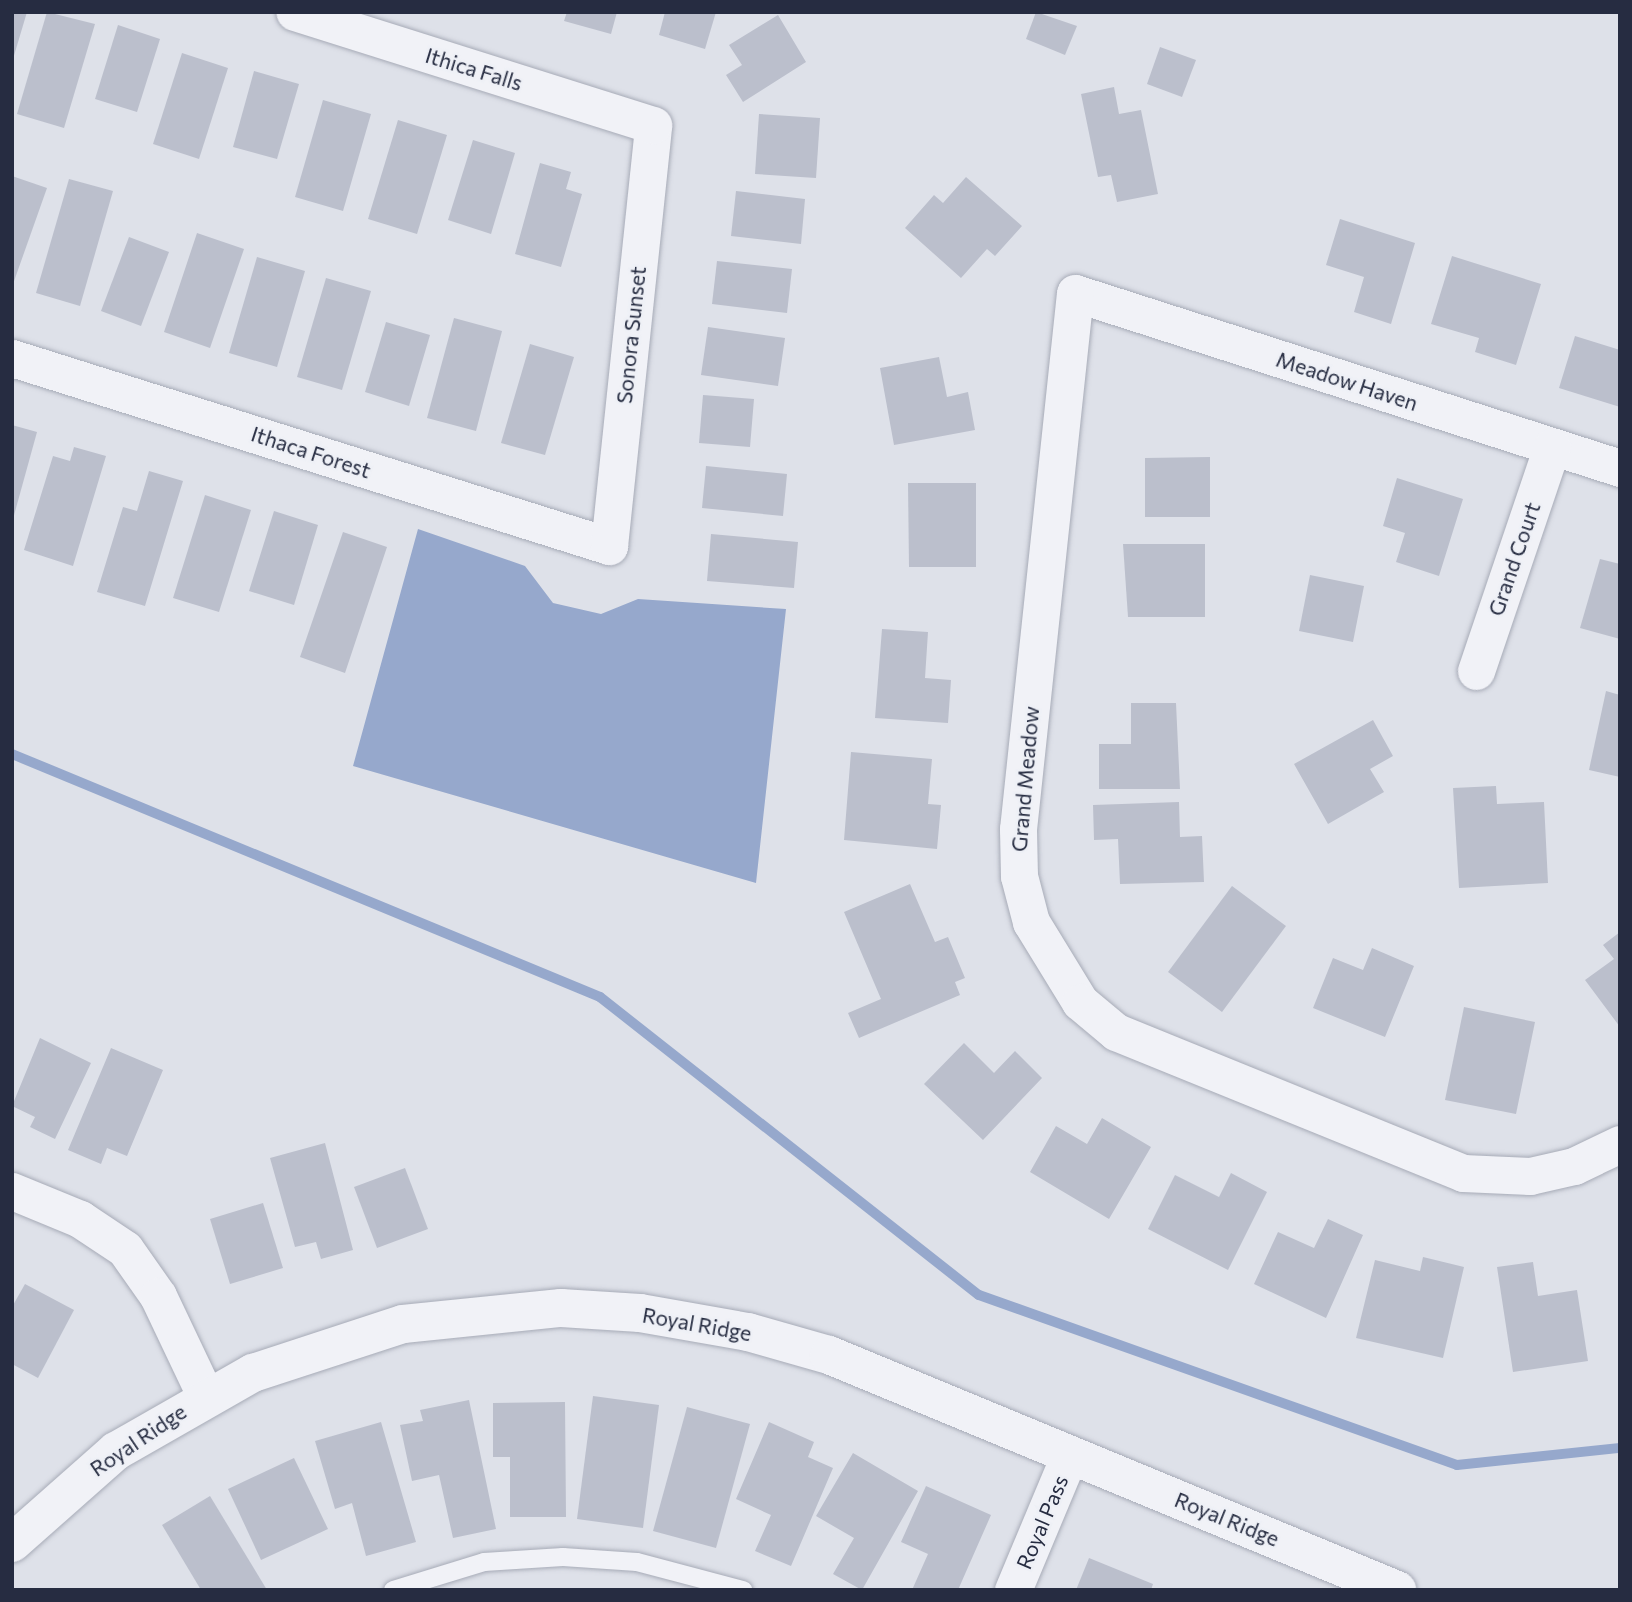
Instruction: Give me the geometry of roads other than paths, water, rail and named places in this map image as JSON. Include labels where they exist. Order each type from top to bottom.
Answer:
[{"type":"street","name":"Ithica Falls","points":[[294,12],[653,125]]},
{"type":"street","name":"Sonora Sunset","points":[[609,546],[653,125]]},
{"type":"street","name":"Meadow Haven","points":[[1075,293],[1620,468]]},
{"type":"street","name":"Grand Meadow","points":[[1075,293],[1018,830],[1025,899],[1051,964],[1116,1032],[1440,1168],[1530,1176],[1574,1166],[1620,1144]]},
{"type":"street","name":"Ithaca Forest","points":[[12,358],[609,546]]},
{"type":"street","name":"Grand Court","points":[[1476,671],[1552,447]]},
{"type":"street","points":[[12,1191],[80,1219],[125,1249],[158,1296],[206,1397]]},
{"type":"street","name":"Royal Ridge","points":[[12,1543],[116,1451],[206,1397],[327,1345],[403,1324],[561,1308],[640,1313],[748,1332],[829,1355],[1397,1590]]},
{"type":"street","name":"Royal Pass","points":[[1013,1590],[1070,1454]]},
{"type":"lane","points":[[393,1590],[484,1562],[563,1557],[637,1562],[743,1590]]},
{"type":"water","points":[[418,529],[525,566],[553,603],[601,614],[638,599],[786,609],[756,883],[353,766]]},
{"type":"waterway","points":[[12,754],[600,997],[979,1295],[1457,1465],[1620,1448]]}]
